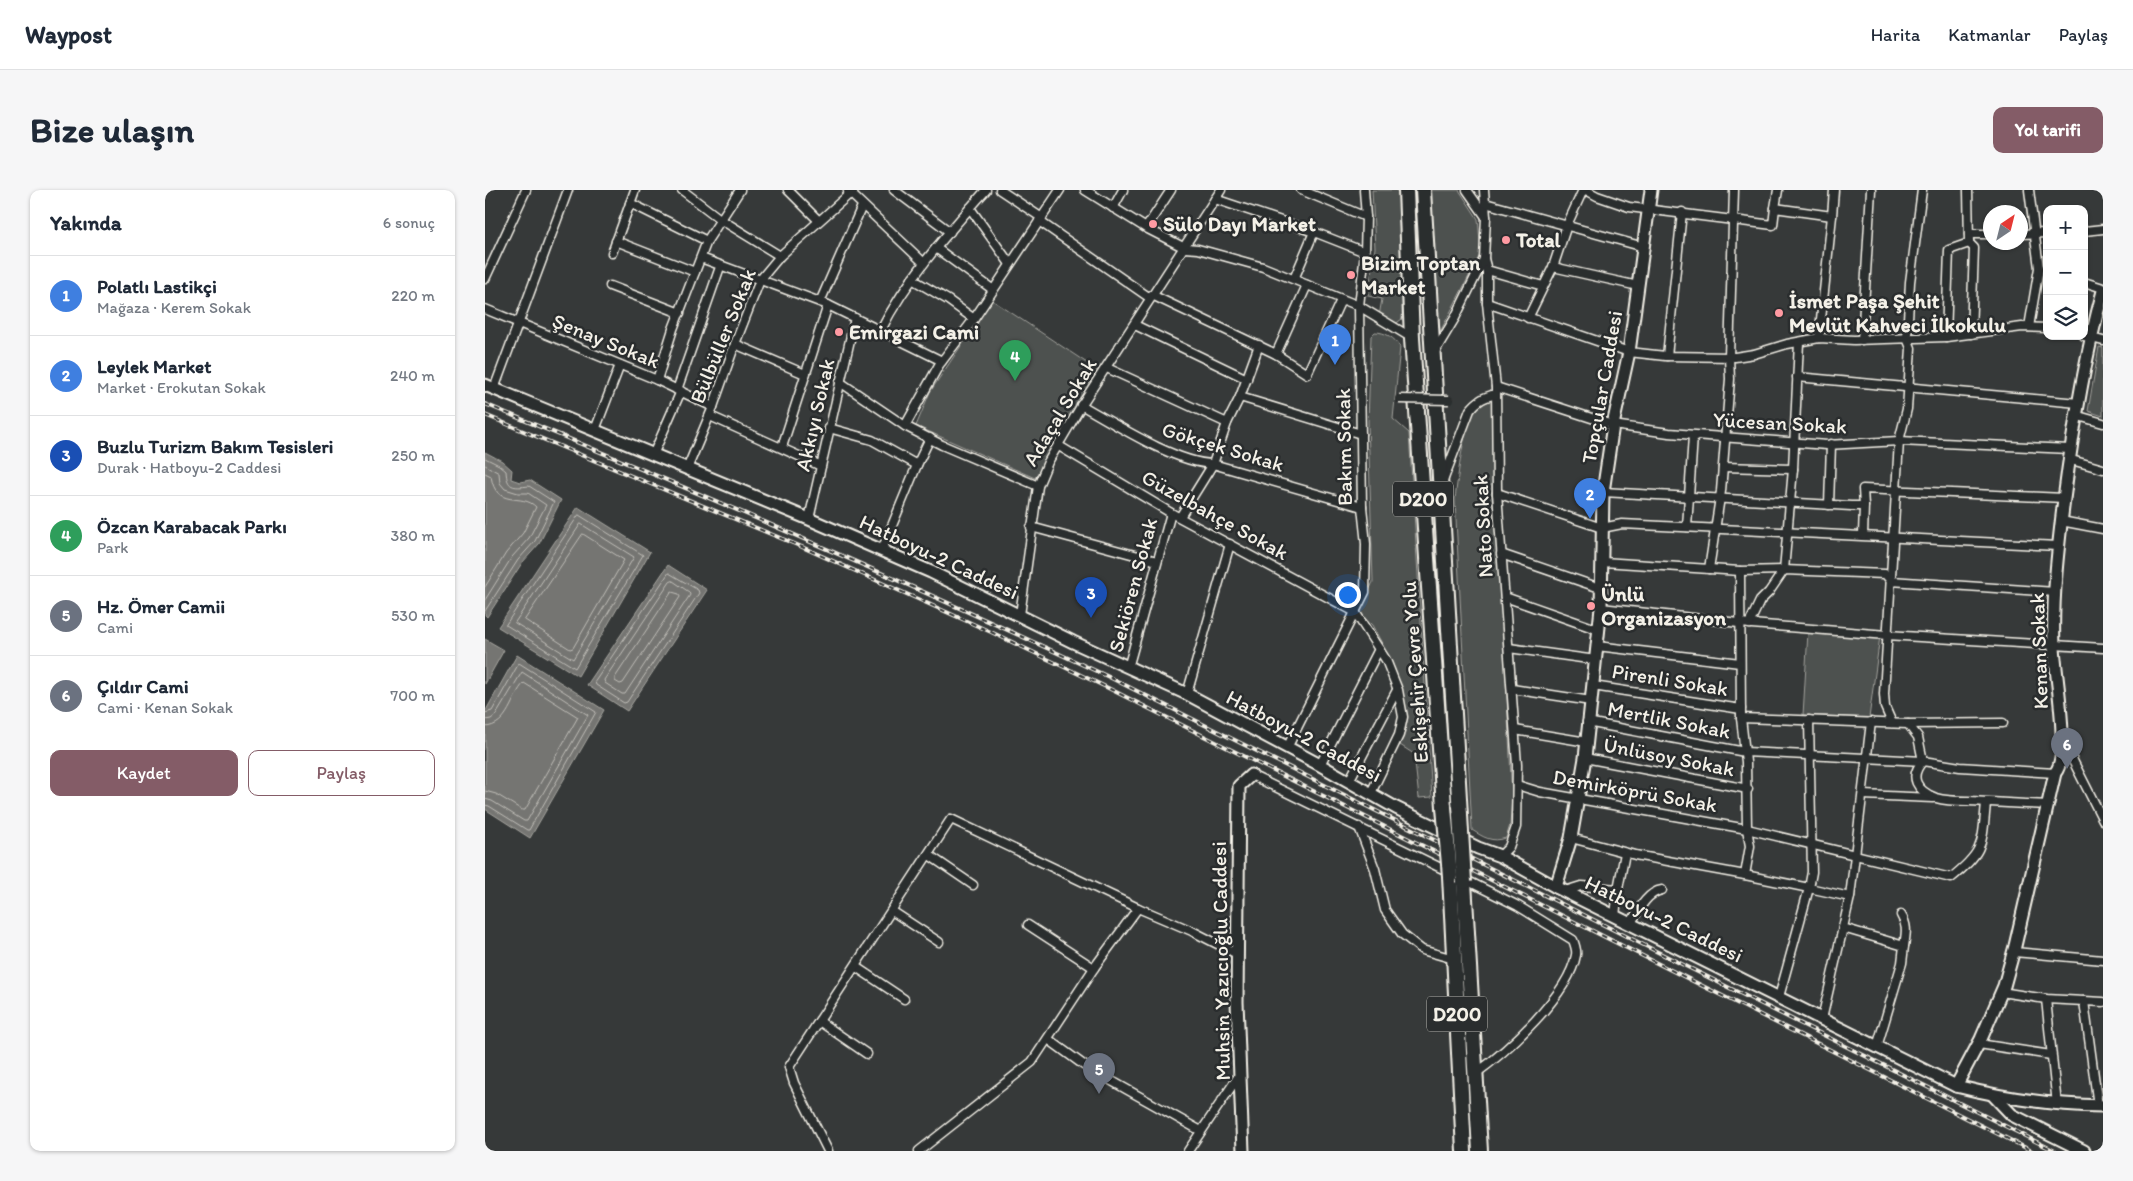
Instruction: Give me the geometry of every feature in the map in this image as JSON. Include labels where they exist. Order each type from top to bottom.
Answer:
[{"type":"highway","name":"Eskişehir Çevre Yolu","points":[[1406,190],[1412,338],[1450,876],[1464,1151]]},
{"type":"highway","name":"D200","points":[[1423,190],[1432,356]]},
{"type":"highway","name":"Eskişehir Çevre Yolu","points":[[1432,356],[1480,1151]]},
{"type":"street","points":[[485,279],[527,190]]},
{"type":"street","points":[[490,387],[518,324],[568,190]]},
{"type":"street","points":[[611,253],[635,190]]},
{"type":"street","points":[[657,380],[707,241],[740,190]]},
{"type":"street","points":[[788,190],[818,220]]},
{"type":"street","points":[[894,190],[950,232]]},
{"type":"street","points":[[881,330],[895,304],[912,279],[986,190]]},
{"type":"street","points":[[1001,190],[1151,297],[1259,345],[1307,374],[1341,300]]},
{"type":"street","points":[[905,426],[942,361],[974,319],[992,289],[1060,190]]},
{"type":"street","points":[[1085,190],[1146,228],[1185,248],[1198,249],[1263,267],[1294,279],[1359,306],[1412,338]]},
{"type":"street","points":[[1113,208],[1123,190]]},
{"type":"street","points":[[1146,228],[1171,190]]},
{"type":"street","name":"Adaçal Sokak","points":[[1020,615],[1038,486],[1048,462],[1059,446],[1081,405],[1135,325],[1151,297],[1185,248],[1221,190]]},
{"type":"street","points":[[1301,190],[1366,217]]},
{"type":"street","name":"Bakım Sokak","points":[[1287,748],[1365,592],[1366,544],[1362,506],[1359,306],[1365,252],[1366,217],[1364,190]]},
{"type":"street","points":[[1467,190],[1486,217]]},
{"type":"street","name":"Nato Sokak","points":[[1484,190],[1486,217],[1484,259],[1487,270],[1487,303],[1496,390],[1497,493],[1515,730],[1517,785],[1516,827],[1509,847],[1500,856]]},
{"type":"street","points":[[1528,318],[1553,267],[1567,225],[1585,190],[1618,204],[1773,224],[1777,190]]},
{"type":"street","name":"Topçular Caddesi","points":[[1561,889],[1585,758],[1587,722],[1597,660],[1603,589],[1603,492],[1613,425],[1629,352],[1651,190]]},
{"type":"street","points":[[1709,569],[1720,499],[1730,379],[1734,190]]},
{"type":"street","points":[[1819,338],[1834,190]]},
{"type":"street","points":[[1862,340],[1871,190]]},
{"type":"street","points":[[1892,723],[1885,707],[1884,694],[1887,635],[1899,442],[1907,409],[1911,348],[1907,338],[1910,282],[1922,190]]},
{"type":"street","points":[[1968,190],[1969,239],[1974,248],[1971,334]]},
{"type":"street","points":[[2029,190],[2035,234],[2043,269],[2029,327]]},
{"type":"street","points":[[685,191],[720,219],[780,256]]},
{"type":"street","points":[[850,191],[862,206],[924,264]]},
{"type":"street","name":"Bülbüller Sokak","points":[[687,468],[710,416],[760,280],[780,256],[850,191]]},
{"type":"street","points":[[1215,199],[1314,232],[1365,252]]},
{"type":"street","points":[[630,203],[707,241]]},
{"type":"street","points":[[1485,203],[1644,247]]},
{"type":"street","points":[[782,447],[824,304],[862,206]]},
{"type":"street","points":[[970,208],[1010,264]]},
{"type":"street","points":[[1775,208],[1832,216]]},
{"type":"street","points":[[1667,356],[1682,212]]},
{"type":"street","points":[[2088,231],[2103,230]]},
{"type":"street","points":[[1294,279],[1314,232]]},
{"type":"street","points":[[2028,234],[2043,233]]},
{"type":"street","points":[[1946,337],[1949,250],[1969,239],[1983,236]]},
{"type":"street","points":[[616,241],[695,272]]},
{"type":"street","points":[[936,248],[992,289]]},
{"type":"street","points":[[701,258],[824,304],[942,361]]},
{"type":"street","points":[[1432,356],[1455,318],[1484,259]]},
{"type":"street","points":[[653,455],[679,390],[720,266]]},
{"type":"street","points":[[1553,267],[1638,286]]},
{"type":"street","points":[[1487,270],[1543,286]]},
{"type":"street","points":[[912,279],[948,300],[974,319]]},
{"type":"street","points":[[2088,283],[2103,289]]},
{"type":"street","points":[[1276,354],[1307,285]]},
{"type":"street","points":[[610,286],[680,313]]},
{"type":"street","name":"Kenan Sokak","points":[[2088,333],[2103,289]]},
{"type":"street","points":[[1487,303],[1629,352],[1667,356],[1729,357],[1754,354],[1787,344],[1819,338],[1862,340],[1946,337],[2029,327],[2043,328]]},
{"type":"street","name":"Şenay Sokak","points":[[485,309],[657,380],[713,407]]},
{"type":"street","name":"Akkıyı Sokak","points":[[809,519],[855,318]]},
{"type":"street","points":[[1135,325],[1247,379]]},
{"type":"street","points":[[2088,336],[2103,341]]},
{"type":"street","name":"Kenan Sokak","points":[[1957,1086],[1979,1044],[2001,992],[2014,952],[2055,773],[2058,770],[2063,741],[2054,644],[2058,546],[2069,454],[2086,340]]},
{"type":"street","points":[[1749,624],[1760,601],[1769,592],[1784,570],[1793,469],[1799,342]]},
{"type":"street","points":[[735,344],[805,374]]},
{"type":"street","name":"Sekiören Sokak","points":[[1180,517],[1213,464],[1227,423],[1241,397],[1259,345]]},
{"type":"street","points":[[595,430],[620,365]]},
{"type":"street","points":[[1107,368],[1142,386],[1227,423]]},
{"type":"street","points":[[1797,377],[2078,403]]},
{"type":"street","points":[[840,382],[905,426],[1038,486]]},
{"type":"street","name":"Hatboyu-2 Caddesi","points":[[490,387],[882,550],[1128,668],[1187,694],[1396,808],[1478,848],[1500,856],[1561,889],[1957,1086],[1993,1095],[2057,1105],[2101,1106]]},
{"type":"street","points":[[1441,486],[1470,410],[1477,401],[1496,390]]},
{"type":"street","name":"Yücesan Sokak","points":[[1496,390],[1613,425],[1693,436],[1831,444],[1899,442],[2069,454],[2103,469]]},
{"type":"street","points":[[1241,397],[1361,434]]},
{"type":"street","points":[[1399,399],[1449,400]]},
{"type":"street","name":"Gökçek Sokak","points":[[1081,405],[1162,449],[1203,463],[1213,464],[1362,506]]},
{"type":"street","points":[[2075,415],[2103,423]]},
{"type":"street","points":[[710,416],[821,466]]},
{"type":"street","points":[[829,428],[871,440],[917,464]]},
{"type":"street","points":[[1687,528],[1693,436]]},
{"type":"street","points":[[882,550],[917,464],[930,438]]},
{"type":"street","points":[[1829,505],[1831,444]]},
{"type":"street","name":"Güzelbahçe Sokak","points":[[1059,446],[1171,513],[1355,612]]},
{"type":"street","points":[[1723,467],[1793,469]]},
{"type":"street","points":[[1863,535],[1863,489],[2064,498]]},
{"type":"street","points":[[1603,492],[1864,506]]},
{"type":"street","points":[[1497,493],[1602,528],[1622,524],[2058,546]]},
{"type":"street","name":"Sekiören Sokak","points":[[1128,668],[1171,513]]},
{"type":"street","points":[[2061,522],[2103,529]]},
{"type":"street","points":[[1031,527],[1157,561]]},
{"type":"street","points":[[1187,694],[1230,544]]},
{"type":"street","points":[[1501,554],[1603,589]]},
{"type":"street","points":[[1603,562],[1740,571],[1784,570],[1885,574],[1891,582],[2055,592]]},
{"type":"street","points":[[1740,571],[1741,718],[1745,752],[1747,829],[1750,846],[1745,875]]},
{"type":"street","points":[[1505,597],[1599,630]]},
{"type":"street","points":[[1601,608],[1749,624],[1887,635],[2103,648]]},
{"type":"street","points":[[1355,612],[1379,649],[1398,690],[1403,718],[1399,735],[1371,793]]},
{"type":"street","points":[[1597,646],[1740,663]]},
{"type":"street","points":[[1509,648],[1597,660]]},
{"type":"street","points":[[1320,765],[1379,649]]},
{"type":"street","name":"Pirenli Sokak","points":[[1593,686],[1741,709]]},
{"type":"street","points":[[1512,689],[1591,701]]},
{"type":"street","points":[[1349,781],[1398,690]]},
{"type":"street","points":[[1741,718],[1908,724],[2003,723]]},
{"type":"street","points":[[1779,997],[1809,888],[1811,872],[1809,720]]},
{"type":"street","name":"Mertlik Sokak","points":[[1587,722],[1745,752],[1923,761],[1960,767],[2055,773]]},
{"type":"street","points":[[1822,1019],[1850,897],[1871,722]]},
{"type":"street","points":[[1908,724],[1918,736],[1923,761],[1916,768],[1916,782],[1922,791],[1937,798]]},
{"type":"street","points":[[1515,730],[1587,742]]},
{"type":"street","points":[[2063,741],[2099,804],[2103,820]]},
{"type":"street","name":"Ünlüsoy Sokak","points":[[1585,758],[1747,789]]},
{"type":"street","points":[[1251,775],[1518,906],[1573,940],[1576,955],[1564,984],[1552,1001],[1500,1056],[1475,1074]]},
{"type":"street","name":"Muhsin Yazıcıoğlu Caddesi","points":[[1243,1151],[1237,954],[1239,786],[1251,775]]},
{"type":"street","name":"Demirköprü Sokak","points":[[1517,785],[1540,792],[1747,829],[1951,878],[1963,868],[1982,844],[1986,803]]},
{"type":"street","points":[[1863,795],[2048,805]]},
{"type":"street","points":[[828,1151],[789,1071],[791,1063],[951,820],[1138,908],[1192,931],[1237,954]]},
{"type":"street","points":[[1359,827],[1375,869],[1385,910],[1402,934],[1422,950],[1454,959]]},
{"type":"street","points":[[1571,838],[1625,853],[1850,897]]},
{"type":"street","points":[[1615,916],[1617,889],[1625,853]]},
{"type":"street","points":[[929,855],[973,885]]},
{"type":"street","points":[[1561,889],[1581,886],[1617,889]]},
{"type":"street","points":[[1631,923],[1645,901],[1652,894],[1662,890]]},
{"type":"street","points":[[919,1151],[1031,1062],[1094,968],[1138,908]]},
{"type":"street","points":[[892,910],[939,942]]},
{"type":"street","points":[[1877,1047],[1902,963],[1907,932],[1901,915]]},
{"type":"street","points":[[1028,926],[1094,968]]},
{"type":"street","points":[[1843,928],[1904,946]]},
{"type":"street","points":[[2014,952],[2103,960]]},
{"type":"street","points":[[856,967],[904,1000]]},
{"type":"street","points":[[2001,992],[2046,999],[2103,1002]]},
{"type":"street","points":[[2046,999],[2057,1105]]},
{"type":"street","points":[[2084,1001],[2101,1106]]},
{"type":"street","points":[[819,1021],[867,1054]]},
{"type":"street","points":[[1048,1039],[1085,1066],[1201,1131]]},
{"type":"street","points":[[1979,1044],[2051,1055]]},
{"type":"street","points":[[1188,1151],[1241,1073]]},
{"type":"street","points":[[1993,1095],[2012,1114],[2084,1151]]},
{"type":"shaded area","points":[[1372,190],[1399,190],[1403,243],[1402,319],[1394,325],[1379,316],[1382,299],[1368,296],[1375,248]]},
{"type":"shaded area","points":[[1429,190],[1459,190],[1478,219],[1481,253],[1440,332]]},
{"type":"shaded area","points":[[992,300],[1099,371],[1035,478],[916,426],[930,392]]},
{"type":"shaded area","points":[[1375,332],[1389,336],[1400,347],[1393,419],[1409,433],[1432,797],[1419,798],[1414,754],[1400,745],[1406,717],[1402,692],[1385,649],[1372,625],[1359,612],[1373,582],[1368,422],[1371,336]]},
{"type":"shaded area","points":[[2099,347],[2103,348],[2103,416],[2088,411]]},
{"type":"shaded area","points":[[1492,400],[1512,797],[1510,825],[1506,838],[1496,840],[1484,837],[1472,830],[1455,499],[1462,450],[1469,424],[1478,407]]},
{"type":"shaded area","points":[[1808,632],[1880,636],[1869,718],[1803,715]]},
{"type":"water","points":[[485,452],[502,461],[512,470],[511,479],[520,482],[530,480],[561,500],[539,544],[522,563],[487,617],[485,615]]},
{"type":"water","points":[[578,507],[650,552],[578,676],[498,627]]},
{"type":"water","points":[[668,565],[707,590],[627,711],[587,685]]},
{"type":"water","points":[[485,639],[504,650],[485,684]]},
{"type":"water","points":[[517,655],[604,710],[530,838],[485,809],[485,712]]},
{"type":"railway","points":[[485,404],[800,537],[956,606],[1111,678],[2055,1151]]},
{"type":"railway","points":[[485,415],[802,547],[991,632],[1108,688],[2032,1151]]},
{"type":"place","name":"Sülo Dayı Market","points":[[1153,224]]},
{"type":"place","name":"Total","points":[[1506,240]]},
{"type":"place","name":"Bizim Toptan Market","points":[[1351,275]]},
{"type":"place","name":"İsmet Paşa Şehit Mevlüt Kahveci İlkokulu","points":[[1779,313]]},
{"type":"place","name":"Emirgazi Cami","points":[[839,332]]},
{"type":"place","name":"Polatlı Lastikçi","points":[[1335,365]]},
{"type":"place","name":"Özcan Karabacak Parkı","points":[[1015,381]]},
{"type":"place","name":"Leylek Market","points":[[1590,519]]},
{"type":"place","name":"Ünlü Organizasyon","points":[[1591,606]]},
{"type":"place","name":"Buzlu Turizm Bakım Tesisleri","points":[[1091,618]]},
{"type":"place","name":"Çıldır Cami","points":[[2067,769]]},
{"type":"place","name":"Hz. Ömer Camii","points":[[1099,1094]]}]
